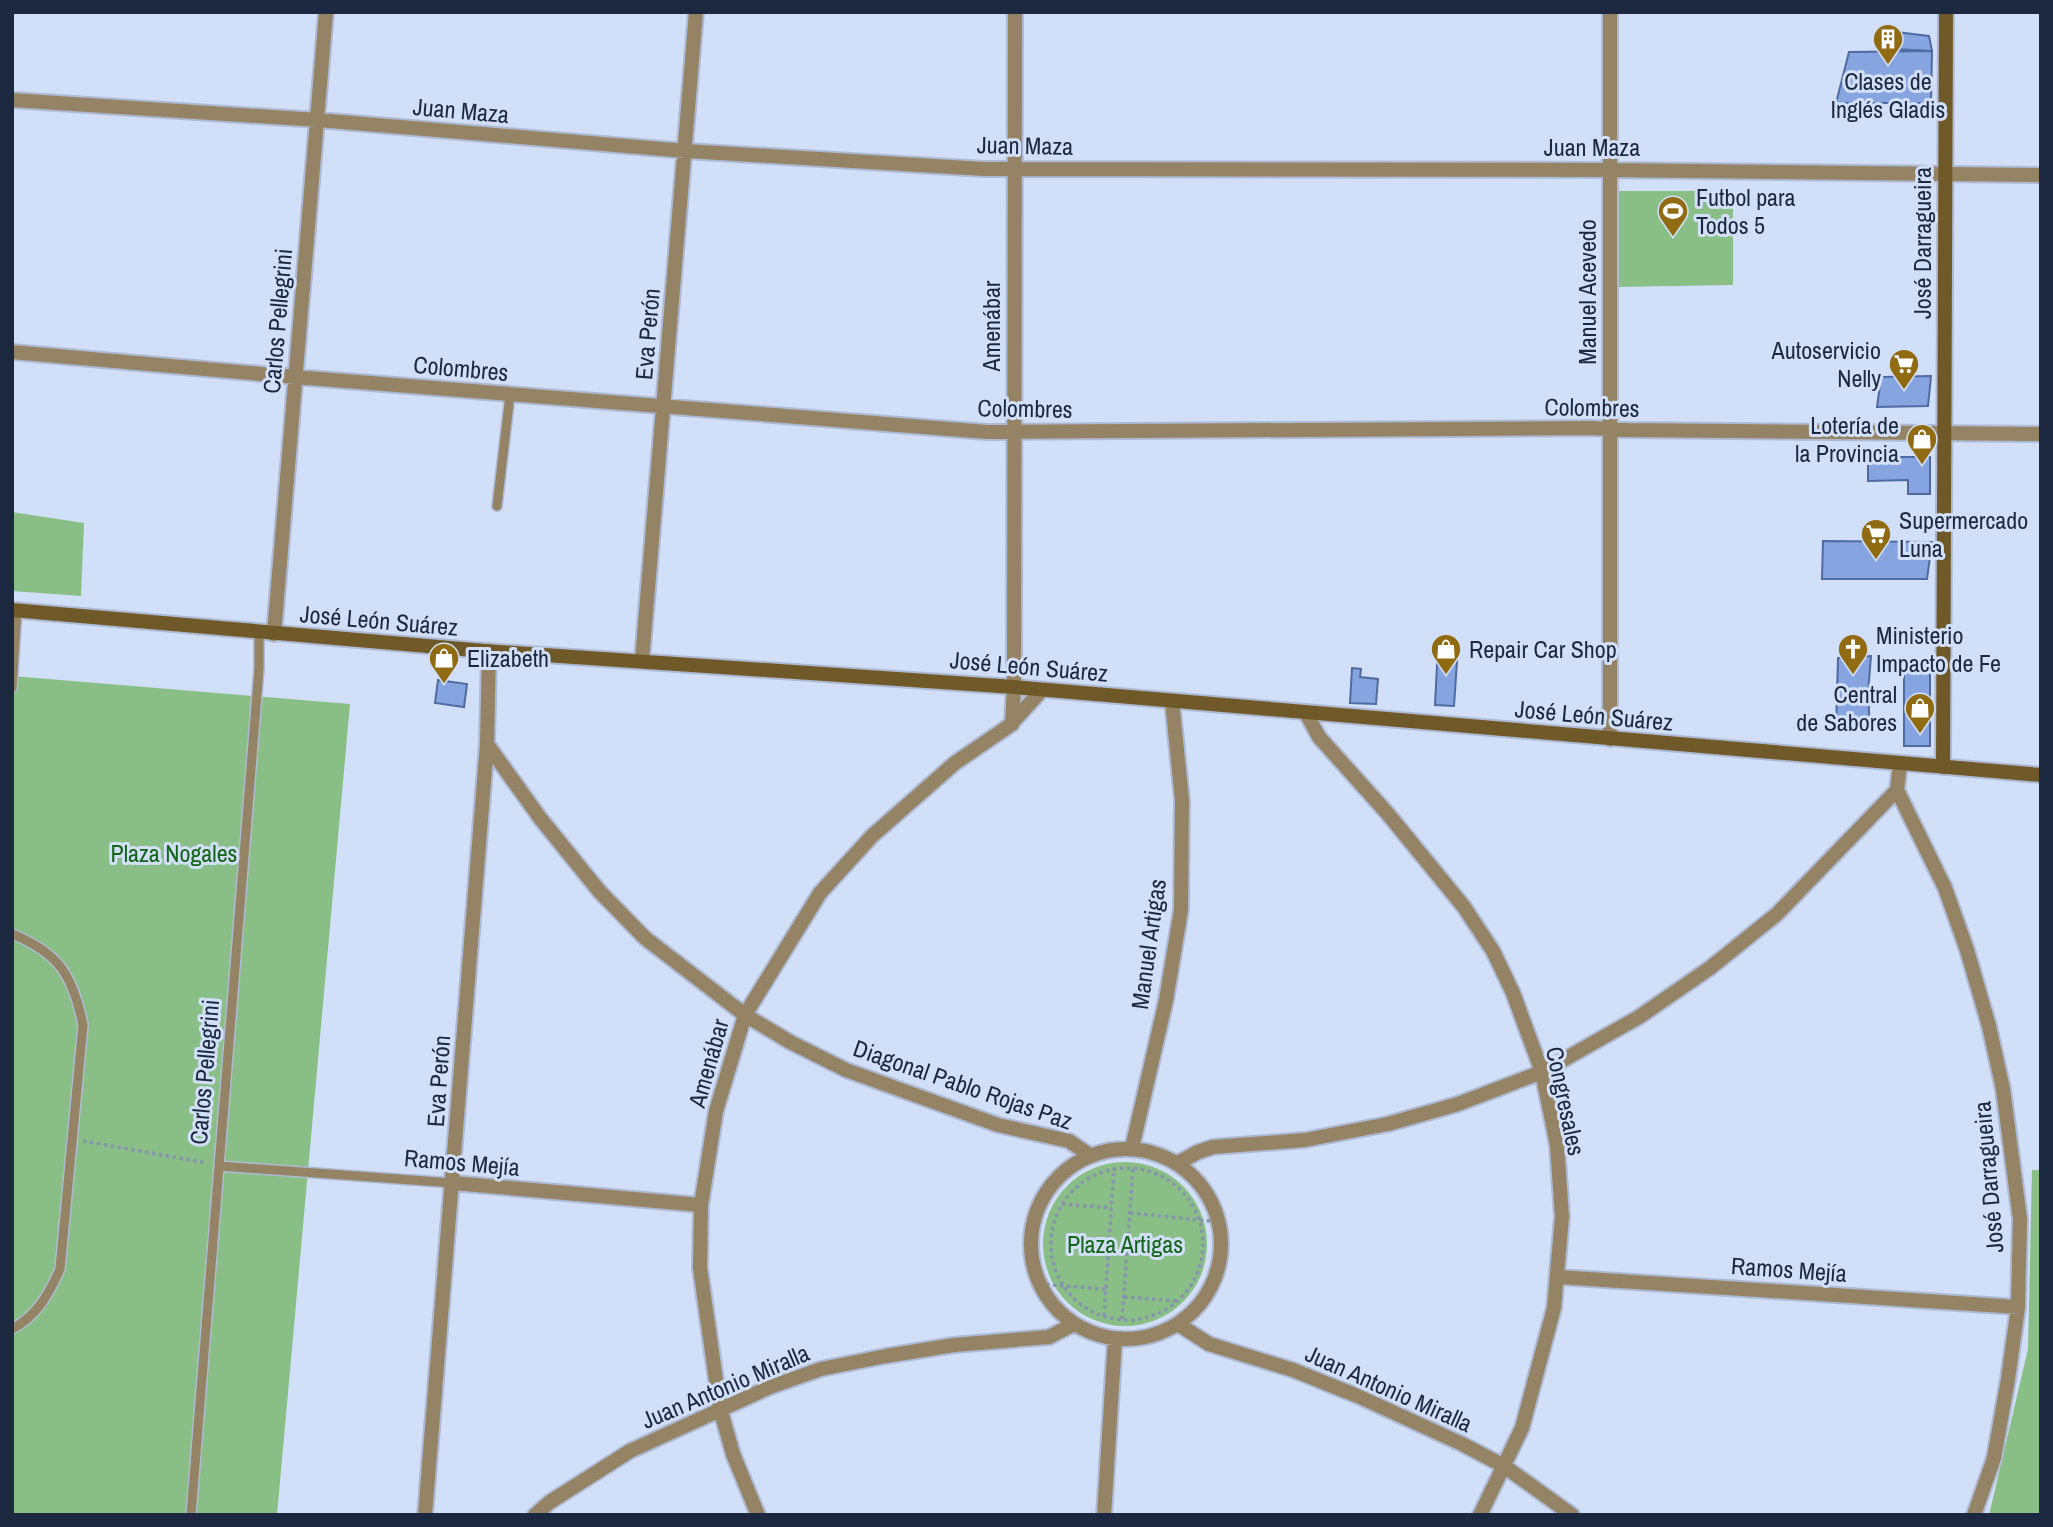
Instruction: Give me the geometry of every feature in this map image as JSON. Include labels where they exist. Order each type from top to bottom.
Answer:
[{"type":"street","name":"Carlos Pellegrini","points":[[267,633],[295,377],[326,12]]},
{"type":"street","name":"Eva Perón","points":[[642,660],[696,12]]},
{"type":"street","name":"Amenábar","points":[[1012,724],[1015,12]]},
{"type":"street","name":"Manuel Acevedo","points":[[1610,12],[1610,739]]},
{"type":"street","name":"José Darragueira","points":[[1943,768],[1946,12]]},
{"type":"street","name":"Juan Maza","points":[[12,100],[317,120],[686,151],[984,169],[1609,170],[2041,176]]},
{"type":"street","name":"Colombres","points":[[12,352],[663,407],[1015,433],[1610,429],[2041,434]]},
{"type":"street","name":"José León Suárez","points":[[15,610],[489,651],[1014,687],[2041,775]]},
{"type":"street","name":"Eva Perón","points":[[425,1515],[487,744],[489,651]]},
{"type":"street","name":"Amenábar","points":[[758,1515],[733,1454],[720,1408],[700,1268],[701,1205],[716,1111],[745,1015],[820,893],[872,836],[955,763],[1012,724],[1042,690]]},
{"type":"street","name":"Manuel Artigas","points":[[1132,1148],[1166,1000],[1181,910],[1182,800],[1172,701]]},
{"type":"street","name":"Congresales","points":[[1306,713],[1318,737],[1396,824],[1464,906],[1498,962],[1513,993],[1542,1072],[1557,1145],[1562,1217],[1554,1308],[1522,1429],[1480,1515]]},
{"type":"street","name":"Diagonal Pablo Rojas Paz","points":[[487,744],[540,818],[600,892],[645,939],[745,1015],[790,1042],[846,1070],[998,1125],[1069,1141],[1091,1156]]},
{"type":"street","points":[[1178,1163],[1213,1147],[1305,1140],[1388,1124],[1458,1104],[1542,1072],[1639,1017],[1710,968],[1777,914],[1897,790],[1900,764]]},
{"type":"street","name":"José Darragueira","points":[[1897,790],[1945,888],[1967,950],[1989,1026],[2003,1089],[2020,1219],[2018,1307],[1994,1458],[1974,1515]]},
{"type":"street","points":[[1132,1148],[1164,1156],[1178,1163],[1197,1179],[1211,1199],[1220,1222],[1222,1251],[1215,1280],[1200,1305],[1178,1324],[1148,1337],[1115,1339],[1094,1334],[1074,1324],[1054,1307],[1040,1284],[1032,1260],[1031,1234],[1037,1209],[1050,1186],[1068,1168],[1091,1156],[1132,1148]]},
{"type":"street","name":"Ramos Mejía","points":[[453,1183],[701,1205]]},
{"type":"street","name":"Ramos Mejía","points":[[1558,1278],[2018,1307]]},
{"type":"street","name":"Juan Antonio Miralla","points":[[535,1515],[550,1502],[630,1451],[770,1387],[821,1369],[954,1345],[1049,1337],[1074,1324]]},
{"type":"street","name":"Juan Antonio Miralla","points":[[1178,1324],[1209,1344],[1293,1370],[1360,1397],[1504,1466],[1572,1515]]},
{"type":"street","points":[[1104,1515],[1115,1339]]},
{"type":"lane","points":[[497,506],[510,394]]},
{"type":"lane","points":[[12,688],[15,610]]},
{"type":"lane","name":"Carlos Pellegrini","points":[[191,1515],[259,669],[267,633]]},
{"type":"lane","points":[[12,934],[34,943],[60,965],[76,993],[83,1025],[60,1269],[46,1299],[23,1323],[12,1329]]},
{"type":"lane","name":"Ramos Mejía","points":[[219,1166],[453,1183]]},
{"type":"path","points":[[73,1139],[219,1166]]},
{"type":"path","points":[[1104,1317],[1114,1168]]},
{"type":"path","points":[[1114,1168],[1133,1168],[1142,1168],[1165,1176],[1184,1192],[1199,1219],[1204,1236],[1202,1260],[1193,1283],[1178,1301],[1157,1315],[1122,1320],[1104,1317],[1083,1307],[1063,1285],[1053,1265],[1050,1239],[1056,1213],[1071,1191],[1092,1175],[1114,1168]]},
{"type":"path","points":[[1122,1320],[1133,1168]]},
{"type":"path","points":[[1062,1204],[1112,1208]]},
{"type":"path","points":[[1130,1213],[1220,1222]]},
{"type":"path","points":[[1040,1284],[1106,1289]]},
{"type":"path","points":[[1124,1297],[1178,1301]]},
{"type":"green space","name":"Futbol para Todos 5","points":[[1613,191],[1733,191],[1733,285],[1614,287]]},
{"type":"green space","points":[[12,512],[84,523],[81,596],[12,591]]},
{"type":"green space","name":"Plaza Nogales","points":[[12,676],[350,704],[277,1515],[12,1515]]},
{"type":"green space","name":"Plaza Artigas","points":[[1125,1162],[1156,1168],[1183,1186],[1201,1213],[1207,1244],[1201,1275],[1183,1302],[1156,1320],[1125,1326],[1094,1320],[1067,1302],[1049,1275],[1043,1244],[1049,1213],[1067,1186],[1094,1168]]},
{"type":"green space","points":[[2032,1170],[2041,1170],[2041,1515],[1989,1515],[2028,1349]]},
{"type":"building","points":[[1896,32],[1929,36],[1932,51],[1894,49]]},
{"type":"building","name":"Clases de Inglés Gladis","points":[[1932,51],[1931,103],[1836,103],[1849,52]]},
{"type":"building","name":"Autoservicio Nelly","points":[[1931,376],[1928,406],[1877,407],[1881,377]]},
{"type":"building","points":[[1868,457],[1930,457],[1930,494],[1908,494],[1908,480],[1868,481]]},
{"type":"building","name":"Supermercado Luna","points":[[1823,541],[1932,542],[1927,579],[1822,579]]},
{"type":"building","name":"Repair Car Shop","points":[[1438,645],[1458,647],[1454,706],[1435,705]]},
{"type":"building","name":"Ministerio Impacto de Fe","points":[[1871,656],[1868,693],[1870,729],[1836,730],[1838,658]]},
{"type":"building","points":[[1352,668],[1361,669],[1360,677],[1378,679],[1376,704],[1350,703]]},
{"type":"building","points":[[1904,668],[1930,668],[1930,746],[1904,746]]},
{"type":"building","points":[[438,680],[467,684],[464,707],[435,703]]},
{"type":"place","name":"Clases de Inglés Gladis","points":[[1888,66]]},
{"type":"place","name":"Futbol para Todos 5","points":[[1673,238]]},
{"type":"place","name":"Autoservicio Nelly","points":[[1904,391]]},
{"type":"place","name":"Lotería de la Provincia","points":[[1922,466]]},
{"type":"place","name":"Supermercado Luna","points":[[1876,561]]},
{"type":"place","name":"Repair Car Shop","points":[[1446,676]]},
{"type":"place","name":"Ministerio Impacto de Fe","points":[[1853,676]]},
{"type":"place","name":"Elizabeth","points":[[444,685]]},
{"type":"place","name":"Central de Sabores","points":[[1920,735]]}]
